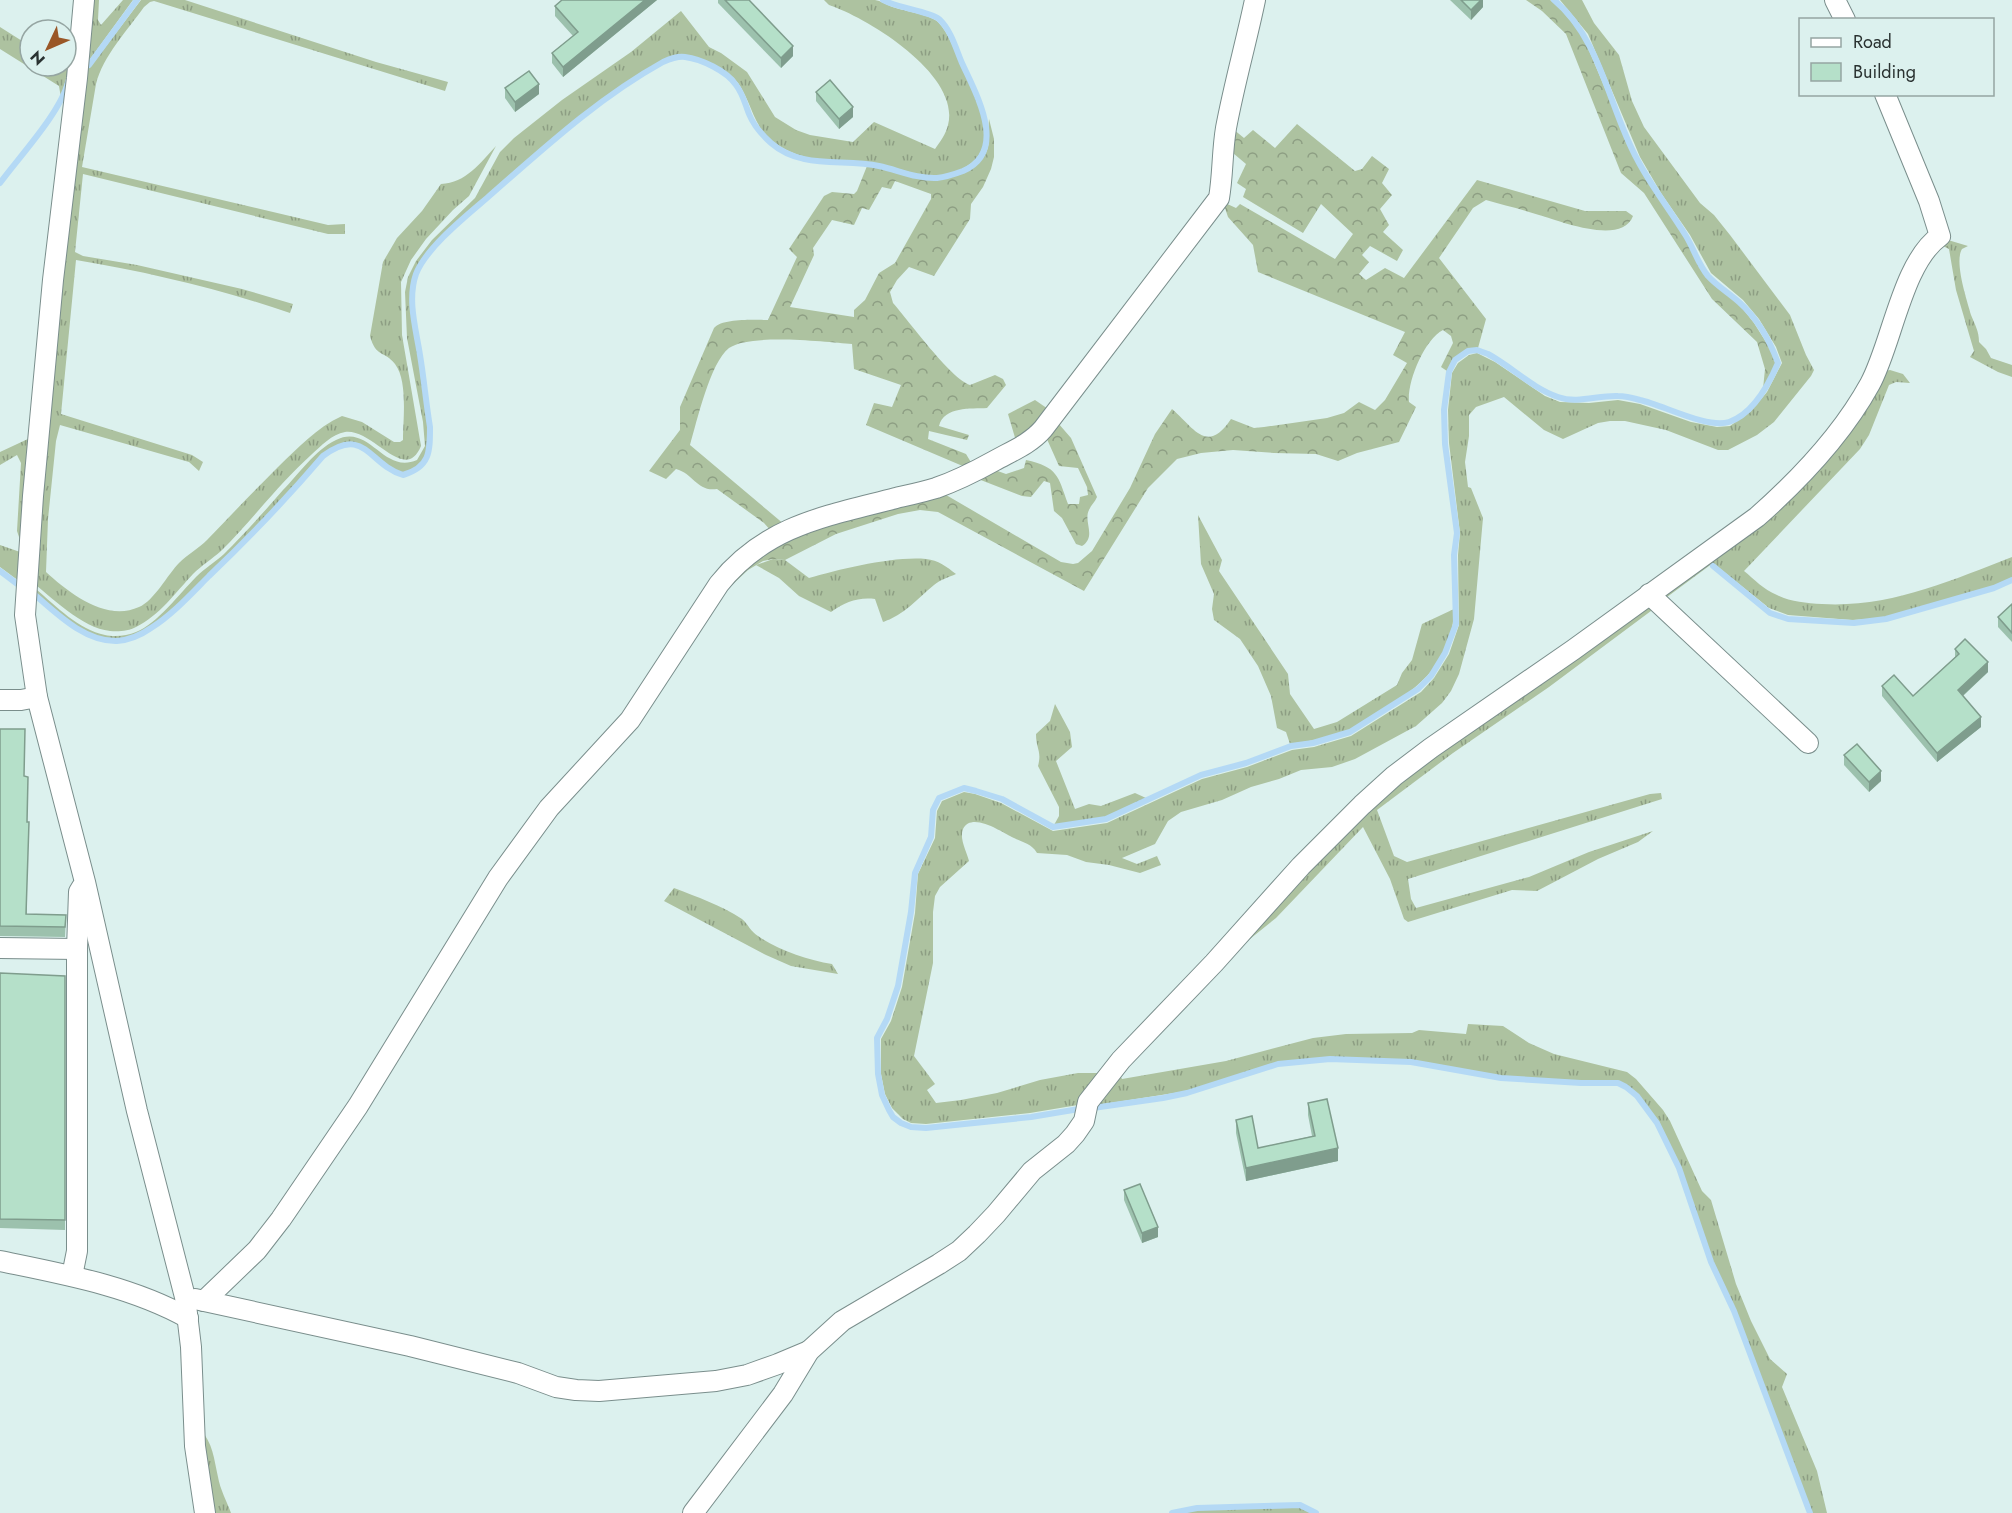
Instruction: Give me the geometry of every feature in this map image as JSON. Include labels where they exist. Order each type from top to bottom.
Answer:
[{"type":"street","points":[[84,0],[51,302],[25,615],[37,697],[86,882],[137,1111],[184,1297],[191,1347],[195,1446],[205,1513]]},
{"type":"street","points":[[204,1301],[257,1250],[281,1219],[358,1106],[498,878],[549,808],[630,720],[719,584],[734,566],[771,538],[793,527],[936,488],[1033,440],[1043,429],[1219,198],[1227,123],[1255,0]]},
{"type":"street","points":[[1835,0],[1844,18]]},
{"type":"street","points":[[693,1513],[783,1394],[809,1351],[842,1321],[959,1251],[996,1214],[1032,1171],[1075,1134],[1084,1121],[1088,1102],[1121,1060],[1214,963],[1301,866],[1394,776],[1757,517],[1782,495],[1822,453],[1869,385],[1883,357],[1901,299],[1918,263],[1932,242],[1940,236],[1929,201],[1886,96]]},
{"type":"street","points":[[1649,594],[1808,743]]},
{"type":"street","points":[[0,700],[37,697]]},
{"type":"street","points":[[72,1276],[77,1251],[79,892],[86,882]]},
{"type":"street","points":[[0,948],[77,949]]},
{"type":"street","points":[[0,1261],[72,1276],[162,1303],[188,1318]]},
{"type":"street","points":[[184,1297],[410,1346],[518,1373],[556,1387],[576,1390],[599,1391],[716,1381],[747,1375],[809,1351]]},
{"type":"green space","points":[[91,0],[99,0],[98,20],[101,25],[123,0],[133,0],[88,62],[85,61]]},
{"type":"green space","points":[[141,0],[185,0],[376,62],[448,82],[445,91],[154,1],[144,7],[116,44],[96,84],[82,167],[328,225],[345,224],[345,234],[328,234],[83,174],[75,252],[83,256],[137,265],[242,289],[293,304],[290,313],[184,282],[76,260],[61,414],[192,455],[203,462],[199,471],[189,462],[60,425],[56,441],[48,519],[46,572],[77,596],[101,608],[126,611],[145,604],[179,563],[207,540],[300,446],[333,421],[342,416],[362,422],[394,442],[403,440],[402,380],[395,364],[375,348],[370,336],[383,262],[397,238],[422,211],[441,184],[450,183],[465,176],[496,146],[469,196],[426,239],[411,260],[401,282],[402,335],[421,446],[414,456],[406,460],[397,458],[356,433],[345,432],[336,435],[299,466],[221,551],[193,574],[160,610],[133,628],[113,631],[99,629],[78,618],[30,580],[83,67],[91,66]]},
{"type":"green space","points":[[824,0],[875,0],[934,19],[942,26],[975,96],[984,127],[984,142],[979,155],[969,165],[951,173],[932,176],[879,164],[803,157],[790,152],[769,138],[758,124],[738,83],[728,73],[691,56],[684,55],[664,60],[599,102],[521,165],[458,222],[432,248],[419,266],[412,285],[411,305],[429,438],[428,449],[421,464],[404,473],[391,468],[355,444],[346,443],[329,450],[317,459],[268,515],[179,604],[154,625],[129,637],[108,639],[97,637],[77,627],[33,590],[37,590],[77,623],[95,632],[112,636],[132,633],[152,622],[199,574],[224,554],[328,444],[348,437],[358,438],[395,461],[405,463],[417,460],[425,446],[423,422],[407,338],[405,292],[408,277],[416,261],[432,240],[475,198],[500,152],[514,138],[562,100],[631,52],[681,11],[709,47],[747,72],[775,117],[796,130],[810,135],[853,142],[874,122],[935,149],[948,125],[948,106],[940,87],[926,68],[887,35],[866,22],[829,5]]},
{"type":"green space","points":[[1526,0],[1550,0],[1559,7],[1583,36],[1635,160],[1685,238],[1706,277],[1739,304],[1771,350],[1776,363],[1763,389],[1765,369],[1757,342],[1712,299],[1644,193],[1621,173],[1566,34],[1542,11]]},
{"type":"green space","points":[[1560,0],[1582,0],[1594,23],[1619,55],[1632,101],[1644,127],[1700,203],[1714,215],[1790,315],[1814,370],[1811,376],[1774,422],[1757,435],[1728,450],[1718,450],[1666,430],[1625,421],[1598,423],[1563,439],[1544,430],[1504,397],[1476,407],[1469,415],[1465,462],[1468,487],[1471,488],[1483,518],[1474,619],[1459,674],[1442,703],[1416,726],[1355,759],[1332,767],[1301,770],[1251,787],[1222,800],[1181,812],[1168,821],[1155,844],[1122,858],[1137,864],[1157,856],[1161,865],[1140,873],[1086,862],[1067,855],[1037,853],[1029,845],[988,825],[973,822],[967,824],[963,829],[962,837],[969,861],[940,887],[935,896],[933,963],[914,1056],[935,1084],[927,1090],[936,1103],[997,1093],[1040,1080],[1078,1073],[1105,1073],[1078,1105],[1030,1113],[926,1124],[911,1123],[903,1119],[892,1108],[885,1094],[881,1074],[881,1039],[891,1021],[902,987],[915,913],[918,874],[935,838],[937,811],[942,801],[964,792],[975,794],[1001,803],[1053,831],[1107,823],[1202,779],[1247,767],[1292,750],[1314,747],[1351,736],[1421,692],[1434,678],[1449,654],[1459,625],[1460,533],[1449,443],[1448,410],[1452,373],[1458,363],[1469,355],[1477,353],[1495,362],[1545,396],[1560,402],[1589,403],[1618,400],[1640,404],[1691,422],[1717,427],[1730,426],[1751,411],[1767,392],[1782,363],[1776,347],[1759,319],[1743,300],[1711,273],[1690,235],[1661,193],[1640,157],[1588,34]]},
{"type":"green space","points":[[0,27],[18,38],[18,60],[0,49]]},
{"type":"green space","points":[[46,78],[66,78],[61,98],[59,86]]},
{"type":"green space","points":[[989,119],[994,139],[994,157],[983,187],[971,204],[970,219],[934,276],[909,267],[890,292],[893,303],[952,372],[970,385],[995,375],[1003,379],[1006,385],[987,408],[959,410],[946,415],[942,420],[939,426],[969,435],[967,440],[929,431],[928,439],[966,454],[972,464],[965,467],[866,425],[874,403],[892,407],[901,385],[854,369],[852,344],[807,340],[770,340],[739,343],[722,355],[705,393],[690,445],[785,525],[772,532],[764,523],[717,489],[705,488],[682,471],[676,469],[666,479],[649,471],[680,430],[680,407],[714,328],[732,321],[768,320],[797,257],[789,249],[824,196],[832,192],[854,194],[867,166],[931,180],[961,174],[978,163],[984,156],[989,144]],"holes":[[[895,181],[931,194],[931,199],[895,263],[879,273],[865,300],[854,310],[854,317],[790,307],[814,255],[813,248],[832,220],[854,225],[862,208],[869,210],[882,187],[891,189]]]},
{"type":"green space","points":[[1297,124],[1355,171],[1362,169],[1372,156],[1389,169],[1382,183],[1392,195],[1380,209],[1389,225],[1383,232],[1403,250],[1397,261],[1370,246],[1362,255],[1369,262],[1359,274],[1366,280],[1385,268],[1404,278],[1477,180],[1585,211],[1626,211],[1633,216],[1627,225],[1604,230],[1575,226],[1486,200],[1473,208],[1439,258],[1486,319],[1478,348],[1459,355],[1447,371],[1441,367],[1453,343],[1451,336],[1443,330],[1429,343],[1418,362],[1411,384],[1409,402],[1416,407],[1399,442],[1357,453],[1338,461],[1316,454],[1233,450],[1201,453],[1177,459],[1148,488],[1084,591],[938,512],[920,510],[898,514],[836,534],[785,560],[763,561],[748,570],[717,599],[732,577],[791,534],[941,492],[1061,562],[1078,563],[1092,551],[1130,488],[1155,434],[1172,409],[1194,430],[1208,437],[1222,430],[1231,419],[1254,428],[1327,418],[1344,413],[1359,402],[1375,410],[1385,400],[1407,363],[1393,355],[1405,332],[1258,272],[1253,245],[1228,217],[1223,202],[1236,208],[1240,204],[1335,259],[1353,234],[1321,204],[1303,233],[1243,197],[1246,189],[1237,183],[1246,164],[1227,148],[1233,129],[1244,138],[1253,130],[1275,148]]},
{"type":"green space","points":[[1948,240],[1968,246],[1962,249],[1960,255],[1960,272],[1971,315],[1978,331],[1979,342],[1991,358],[2012,365],[2012,377],[1970,357],[1974,351],[1956,290],[1949,249],[1937,243]]},
{"type":"green space","points":[[1890,370],[1903,374],[1910,383],[1896,382],[1889,385],[1869,435],[1860,449],[1744,571],[1772,593],[1799,602],[1822,604],[1871,602],[1895,597],[1919,591],[2012,557],[2012,578],[1993,586],[1884,618],[1852,620],[1788,615],[1769,608],[1713,563],[1663,600],[1659,595],[1736,538],[1885,371]]},
{"type":"green space","points":[[1035,400],[1051,411],[1016,441],[1008,414]]},
{"type":"green space","points":[[1058,423],[1071,438],[1097,497],[1090,508],[1087,519],[1089,538],[1082,546],[1076,544],[1062,518],[1054,511],[1050,483],[1044,481],[1031,497],[1022,496],[973,477],[992,469],[1006,474],[1024,468],[1026,460],[1051,470],[1059,480],[1068,504],[1079,504],[1080,497],[1088,495],[1087,487],[1078,468],[1059,466],[1046,437]]},
{"type":"green space","points":[[30,438],[23,584],[0,567],[0,545],[20,552],[21,543],[17,531],[21,463],[17,455],[0,465],[0,452]]},
{"type":"green space","points":[[1198,515],[1222,560],[1219,571],[1288,674],[1290,694],[1314,729],[1337,722],[1397,685],[1402,673],[1412,660],[1422,624],[1454,609],[1448,643],[1441,657],[1432,670],[1409,693],[1361,724],[1335,735],[1290,744],[1286,732],[1277,728],[1271,696],[1258,666],[1240,639],[1214,620],[1212,609],[1214,594],[1201,564]]},
{"type":"green space","points":[[773,559],[785,560],[809,578],[898,559],[934,561],[946,566],[956,574],[936,583],[904,611],[883,622],[875,599],[852,601],[831,612],[799,596],[779,578],[756,565]]},
{"type":"green space","points":[[1648,601],[1659,605],[1377,810],[1394,856],[1407,862],[1650,794],[1661,793],[1662,799],[1408,879],[1411,899],[1416,908],[1529,877],[1589,852],[1653,831],[1638,842],[1598,859],[1537,891],[1512,890],[1408,922],[1404,919],[1390,879],[1363,827],[1276,918],[1220,963],[1382,793]]},
{"type":"green space","points":[[1055,704],[1070,732],[1072,747],[1056,761],[1075,809],[1089,804],[1101,806],[1135,793],[1146,798],[1105,817],[1054,825],[1059,816],[1059,807],[1038,766],[1036,734],[1050,721]]},
{"type":"green space","points":[[674,888],[734,914],[756,934],[775,946],[803,957],[832,964],[838,974],[791,966],[766,955],[664,901]]},
{"type":"green space","points":[[1468,1024],[1503,1026],[1529,1043],[1554,1054],[1627,1072],[1663,1110],[1702,1191],[1711,1200],[1736,1284],[1751,1321],[1770,1359],[1787,1374],[1782,1387],[1817,1471],[1827,1513],[1812,1513],[1735,1310],[1712,1261],[1680,1167],[1659,1122],[1627,1085],[1618,1081],[1581,1082],[1501,1076],[1411,1060],[1330,1057],[1278,1062],[1187,1091],[1091,1106],[1118,1071],[1122,1079],[1226,1061],[1313,1038],[1346,1034],[1412,1033],[1419,1030],[1466,1034]]},
{"type":"green space","points":[[200,1429],[210,1446],[220,1486],[231,1513],[212,1513]]},
{"type":"green space","points":[[1299,1507],[1312,1513],[1175,1513],[1197,1510]]},
{"type":"building","points":[[562,0],[645,0],[563,67],[552,53],[578,32],[555,6]]},
{"type":"building","points":[[725,0],[749,0],[793,46],[781,58]]},
{"type":"building","points":[[1461,0],[1481,0],[1471,10]]},
{"type":"building","points":[[529,71],[539,84],[515,102],[505,88]]},
{"type":"building","points":[[830,80],[853,107],[839,119],[816,92]]},
{"type":"building","points":[[2012,604],[2012,633],[1998,617]]},
{"type":"building","points":[[1965,639],[1988,662],[1958,690],[1981,717],[1937,753],[1882,686],[1894,675],[1913,696],[1959,654],[1955,649]]},
{"type":"building","points":[[0,729],[25,729],[24,776],[28,777],[27,822],[29,822],[26,914],[66,915],[65,927],[0,926]]},
{"type":"building","points":[[1857,744],[1881,771],[1869,782],[1844,755]]},
{"type":"building","points":[[0,973],[65,976],[65,1220],[0,1219]]},
{"type":"building","points":[[1327,1099],[1338,1148],[1246,1168],[1236,1120],[1252,1116],[1258,1148],[1315,1136],[1308,1103]]},
{"type":"building","points":[[1140,1184],[1158,1227],[1142,1233],[1124,1190]]},
{"type":"waterway","points":[[89,65],[137,0]]},
{"type":"waterway","points":[[35,595],[72,626],[94,637],[117,641],[130,638],[151,628],[182,604],[268,518],[323,456],[337,447],[348,444],[358,445],[391,470],[403,475],[419,468],[427,457],[430,436],[412,304],[413,284],[421,264],[447,233],[550,143],[616,92],[663,62],[679,57],[691,58],[713,66],[726,75],[738,88],[751,118],[761,133],[771,143],[796,157],[823,162],[865,164],[930,178],[940,178],[963,171],[977,162],[984,150],[987,136],[985,121],[975,90],[947,29],[934,16],[883,0]]},
{"type":"waterway","points":[[1079,1109],[1031,1117],[926,1128],[911,1127],[893,1117],[882,1095],[878,1074],[877,1038],[887,1019],[898,986],[911,912],[915,873],[931,837],[933,810],[939,798],[964,788],[976,791],[1002,799],[1053,827],[1106,819],[1201,775],[1246,763],[1291,746],[1313,743],[1350,732],[1418,689],[1431,676],[1445,653],[1456,624],[1454,555],[1457,533],[1445,444],[1444,410],[1449,372],[1455,360],[1468,351],[1477,350],[1488,354],[1539,388],[1558,397],[1573,400],[1610,396],[1626,397],[1697,419],[1720,423],[1738,418],[1753,405],[1765,389],[1778,363],[1767,338],[1752,315],[1712,280],[1701,267],[1686,236],[1637,159],[1594,54],[1583,34],[1554,0]]},
{"type":"waterway","points":[[0,183],[57,107],[68,82]]},
{"type":"waterway","points":[[1713,566],[1770,613],[1788,619],[1854,623],[1886,619],[1994,588],[2012,580]]},
{"type":"waterway","points":[[0,571],[20,586]]},
{"type":"waterway","points":[[1093,1108],[1187,1093],[1278,1064],[1330,1059],[1411,1062],[1501,1078],[1618,1083],[1626,1087],[1637,1096],[1657,1123],[1679,1168],[1711,1262],[1734,1311],[1810,1513]]},
{"type":"waterway","points":[[1172,1513],[1197,1508],[1300,1505],[1316,1513]]}]
